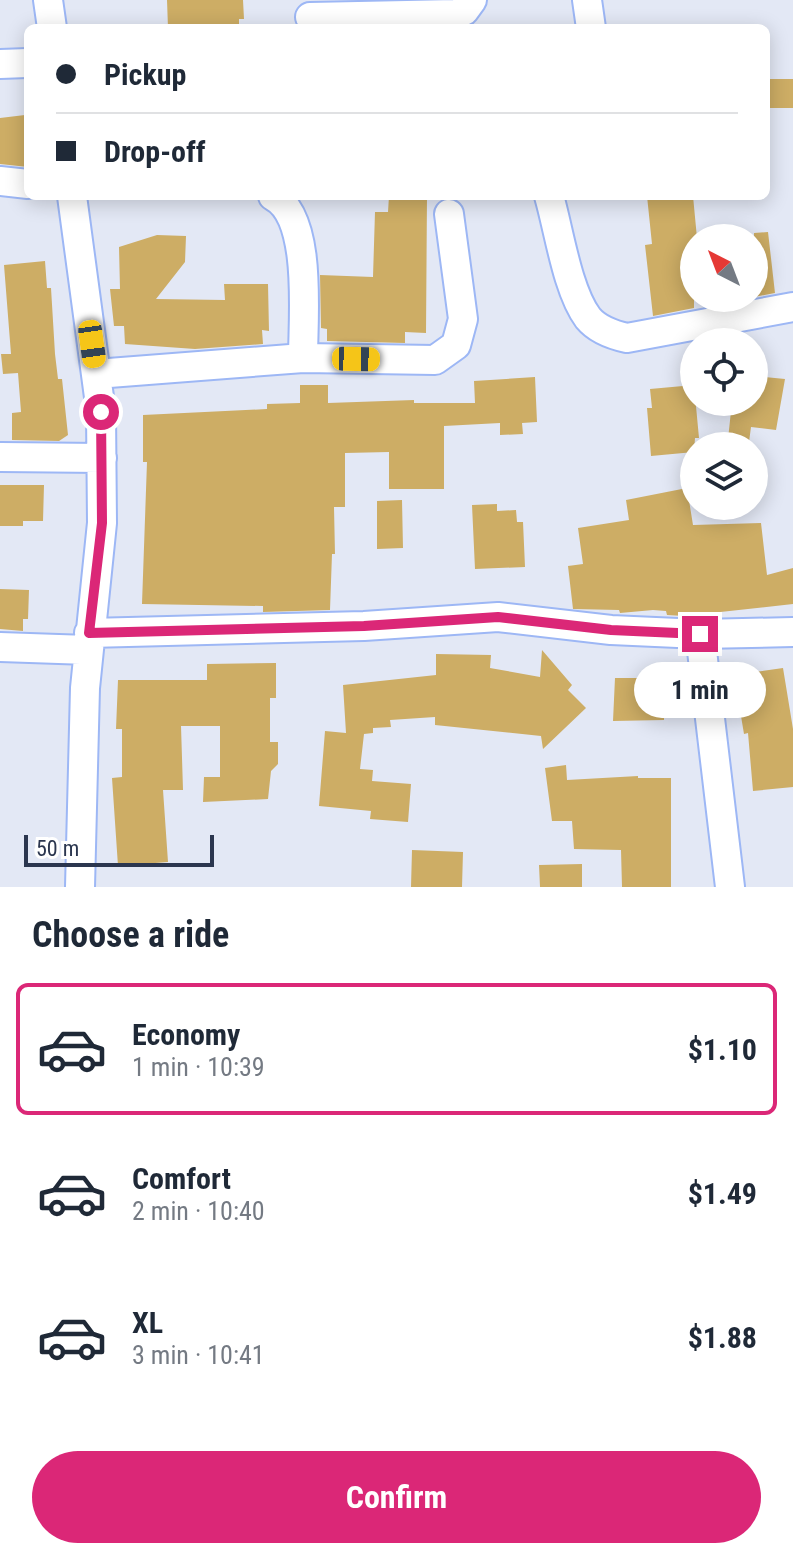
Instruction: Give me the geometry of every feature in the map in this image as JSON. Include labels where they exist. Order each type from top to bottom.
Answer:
[{"type":"street","points":[[48,0],[51,24]]},
{"type":"street","points":[[310,17],[456,14],[464,11],[472,0]]},
{"type":"street","points":[[587,0],[590,24]]},
{"type":"street","points":[[0,64],[24,63]]},
{"type":"street","points":[[0,181],[24,184]]},
{"type":"street","points":[[73,200],[96,374],[102,458],[102,523],[89,642],[81,789],[80,887]]},
{"type":"street","points":[[277,200],[292,213],[299,238],[303,358]]},
{"type":"street","points":[[550,200],[578,299],[589,319],[610,334],[627,338],[643,336],[793,307]]},
{"type":"street","points":[[96,374],[303,358],[435,360],[456,345],[463,319],[449,214]]},
{"type":"street","points":[[0,457],[102,458]]},
{"type":"street","points":[[0,647],[498,617],[611,630],[700,634],[793,632]]},
{"type":"street","points":[[700,634],[730,887]]},
{"type":"building","points":[[167,0],[243,0],[244,19],[239,19],[239,24],[168,24]]},
{"type":"building","points":[[770,79],[793,79],[793,108],[770,108]]},
{"type":"building","points":[[24,115],[24,167],[0,164],[0,118]]},
{"type":"building","points":[[389,200],[427,200],[426,333],[405,332],[405,343],[327,341],[327,329],[321,328],[320,275],[373,277],[375,212],[388,212]]},
{"type":"building","points":[[647,200],[693,200],[696,224],[680,224],[680,311],[653,316],[645,245],[652,244]]},
{"type":"building","points":[[768,232],[775,293],[768,294]]},
{"type":"building","points":[[157,235],[186,236],[185,262],[156,299],[225,300],[224,284],[268,284],[269,331],[262,330],[263,344],[195,349],[125,344],[124,326],[114,326],[110,289],[120,289],[119,247]]},
{"type":"building","points":[[45,261],[47,288],[51,288],[58,379],[62,379],[68,435],[59,441],[12,440],[12,413],[21,412],[18,373],[3,374],[1,354],[11,354],[4,265]]},
{"type":"building","points":[[535,377],[537,422],[522,423],[523,434],[500,435],[500,423],[444,426],[444,489],[389,489],[389,452],[345,453],[345,507],[334,507],[335,554],[332,554],[330,610],[263,612],[263,606],[142,604],[147,462],[143,462],[143,415],[267,409],[267,404],[300,403],[300,385],[328,385],[328,403],[414,400],[414,403],[475,403],[474,381]]},
{"type":"building","points":[[768,377],[785,379],[776,430],[751,427],[750,432],[729,432],[730,416],[768,416]]},
{"type":"building","points":[[680,386],[680,416],[697,416],[698,432],[680,432],[680,453],[651,456],[647,408],[652,408],[650,389]]},
{"type":"building","points":[[0,485],[44,485],[43,521],[23,521],[23,526],[0,526]]},
{"type":"building","points":[[680,489],[680,520],[692,520],[693,525],[761,523],[767,575],[793,568],[793,604],[702,614],[700,617],[667,615],[666,611],[653,610],[620,613],[619,610],[573,609],[568,566],[583,564],[578,528],[629,520],[626,500]]},
{"type":"building","points":[[402,500],[403,548],[377,549],[377,501]]},
{"type":"building","points":[[497,504],[497,511],[516,510],[517,522],[523,522],[525,567],[475,569],[472,505]]},
{"type":"building","points":[[0,589],[29,590],[28,619],[23,619],[23,631],[0,629]]},
{"type":"building","points":[[542,650],[572,685],[568,690],[586,708],[543,749],[541,736],[435,725],[435,717],[390,720],[391,727],[373,728],[373,733],[364,734],[360,769],[373,770],[372,781],[411,784],[408,822],[370,819],[371,811],[319,806],[325,731],[346,733],[343,685],[436,675],[436,654],[491,655],[490,668],[540,677]]},
{"type":"building","points":[[276,663],[276,698],[270,698],[270,742],[278,742],[278,764],[271,771],[268,799],[203,802],[204,777],[220,777],[220,726],[181,726],[183,790],[163,790],[168,862],[118,866],[112,778],[122,777],[122,729],[116,729],[118,680],[207,680],[207,664]]},
{"type":"building","points":[[783,668],[793,729],[793,787],[753,791],[748,733],[744,734],[735,680],[750,678],[749,673]]},
{"type":"building","points":[[615,678],[665,678],[665,693],[671,701],[664,706],[664,720],[613,721]]},
{"type":"building","points":[[566,765],[567,780],[638,776],[671,778],[671,887],[622,887],[621,850],[574,849],[572,821],[552,821],[545,768]]},
{"type":"building","points":[[412,850],[463,852],[462,887],[411,887]]},
{"type":"building","points":[[582,864],[582,887],[540,887],[539,865]]},
{"type":"route","points":[[101,412],[102,523],[89,633],[364,626],[498,617],[611,630],[700,634]]}]
